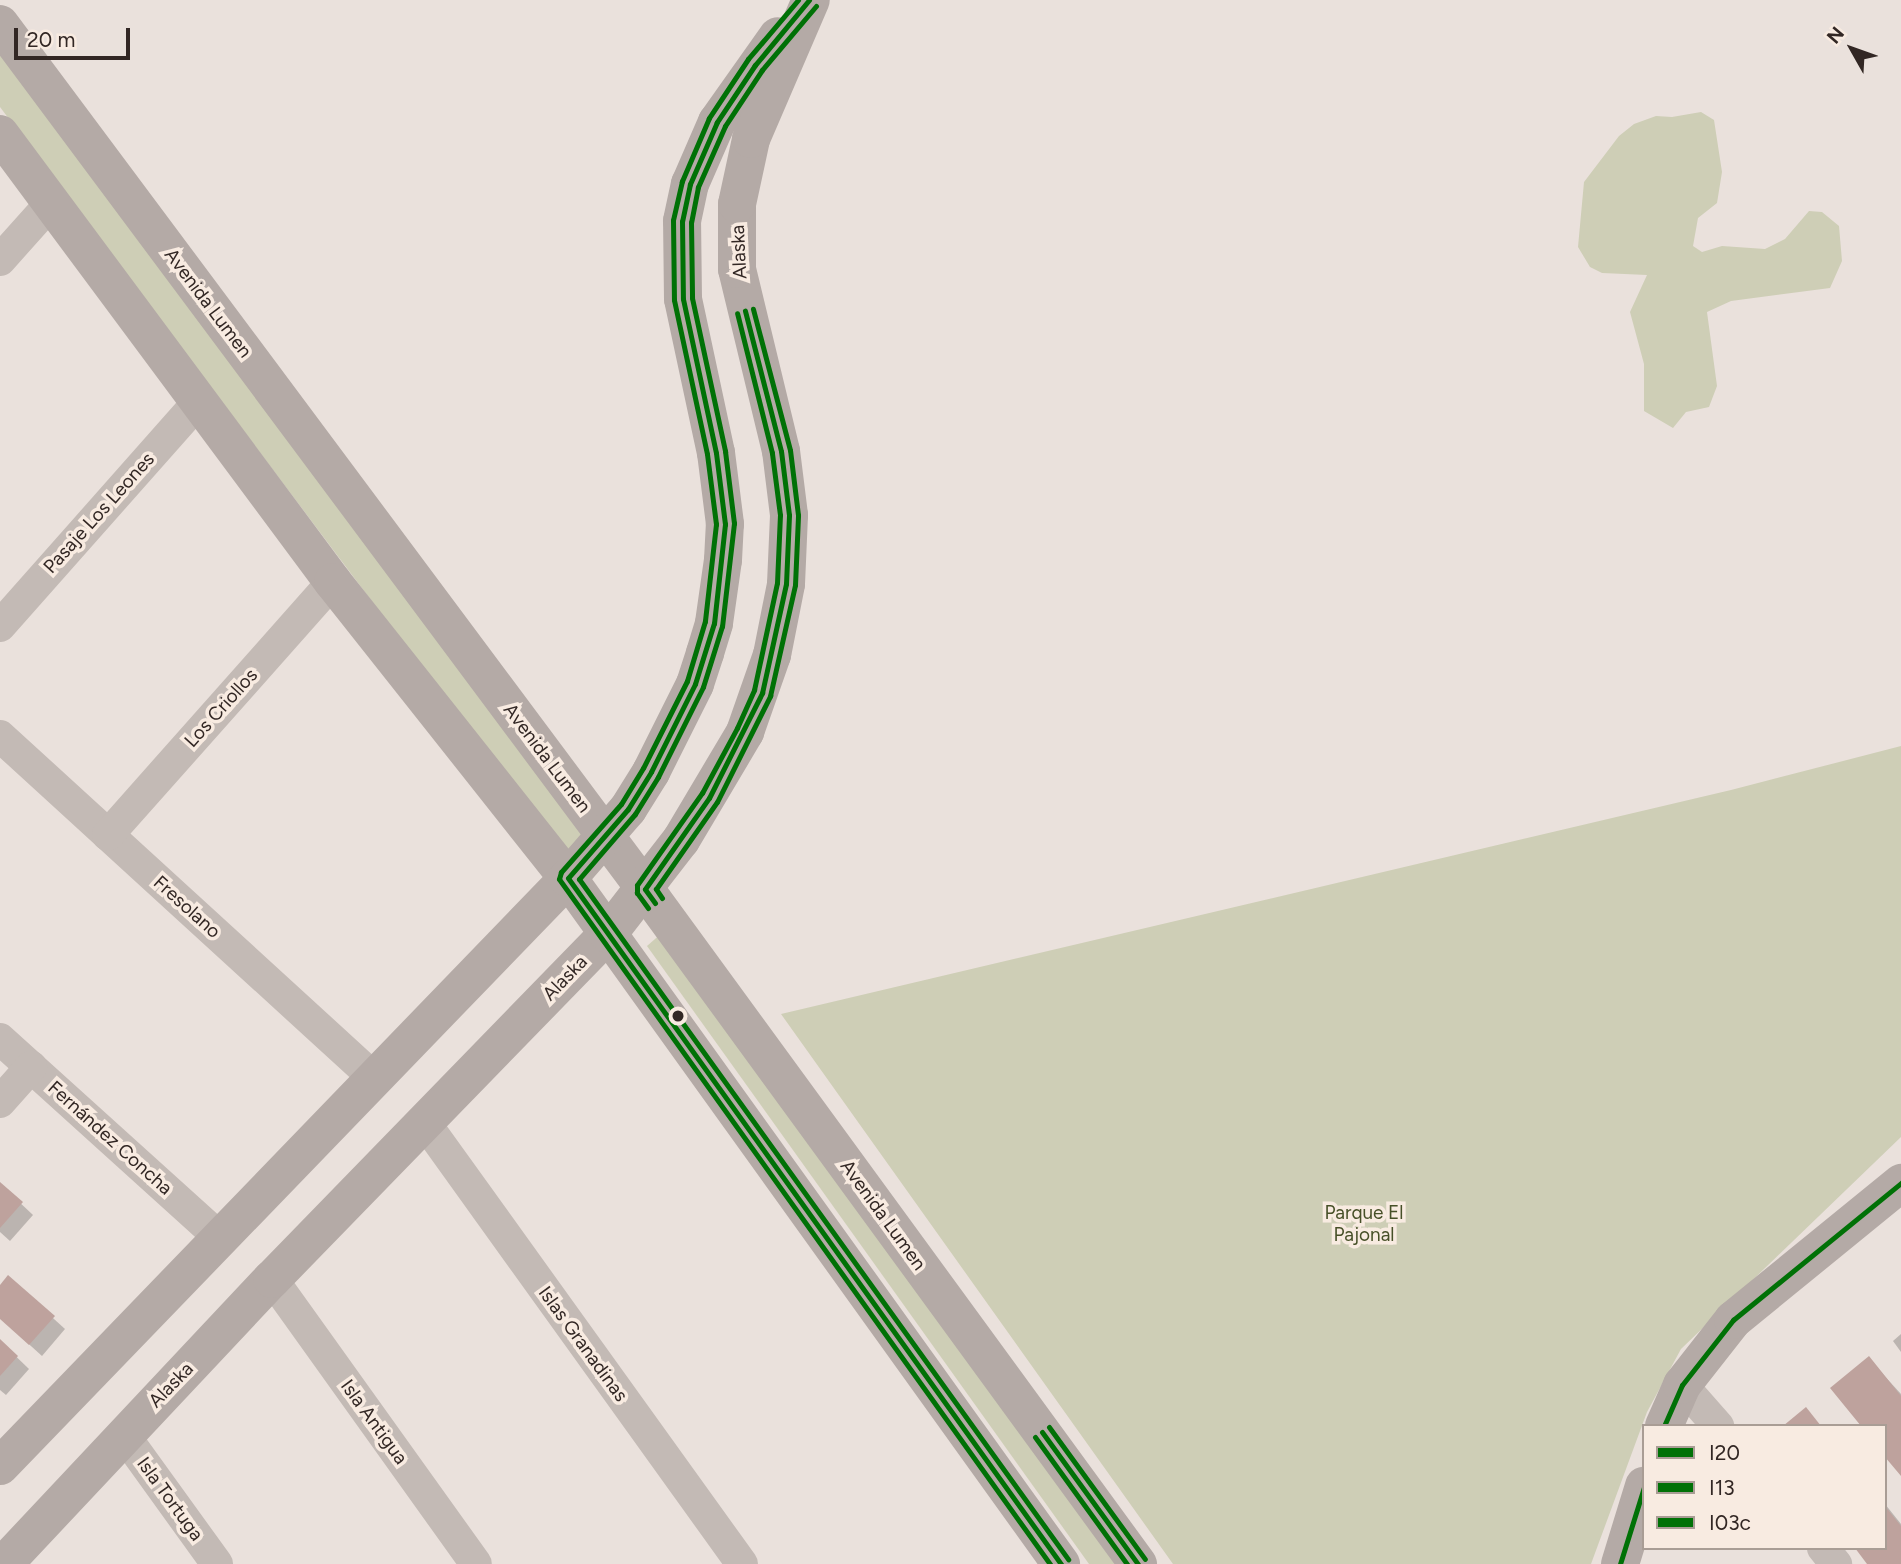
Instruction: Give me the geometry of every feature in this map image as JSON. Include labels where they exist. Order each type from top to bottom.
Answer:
[{"type":"street","name":"Alaska","points":[[0,1466],[568,878],[606,837],[651,772],[695,684],[714,623],[720,591],[724,524],[721,491],[680,275],[682,221],[690,184],[705,145],[733,96],[810,0]]},
{"type":"street","name":"Alaska","points":[[4,1564],[272,1279],[608,934],[645,889],[709,798],[745,732],[762,693],[780,614],[788,553],[786,486],[781,451],[743,301],[736,235],[737,204],[751,139],[810,0]]},
{"type":"street","name":"Avenida Lumen","points":[[0,24],[645,889],[1138,1564]]},
{"type":"street","points":[[0,134],[333,582],[568,878],[1061,1564]]},
{"type":"street","points":[[0,260],[51,203]]},
{"type":"street","name":"Pasaje Los Leones","points":[[0,625],[199,401]]},
{"type":"street","name":"Los Criollos","points":[[108,835],[333,582]]},
{"type":"street","name":"Fresolano","points":[[0,736],[373,1077]]},
{"type":"street","name":"Fernández Concha","points":[[0,1039],[219,1237]]},
{"type":"street","points":[[0,1102],[31,1067]]},
{"type":"street","name":"Islas Granadinas","points":[[425,1123],[742,1564]]},
{"type":"street","points":[[1665,1424],[1682,1385],[1733,1321],[1901,1183]]},
{"type":"street","name":"Isla Antigua","points":[[272,1279],[476,1564]]},
{"type":"street","points":[[1682,1385],[1716,1424]]},
{"type":"street","name":"Isla Tortuga","points":[[124,1435],[217,1564]]},
{"type":"street","points":[[1620,1564],[1642,1492]]},
{"type":"street","points":[[1825,1550],[1836,1564]]},
{"type":"green space","points":[[0,44],[599,846],[574,870],[0,107]]},
{"type":"green space","points":[[1701,112],[1714,120],[1722,172],[1717,203],[1698,218],[1693,246],[1702,252],[1722,246],[1765,249],[1785,239],[1809,211],[1822,212],[1839,226],[1842,261],[1830,288],[1731,301],[1707,312],[1717,386],[1709,407],[1686,412],[1673,428],[1644,411],[1644,364],[1630,312],[1647,275],[1602,273],[1590,267],[1578,247],[1584,182],[1619,136],[1634,124],[1656,116],[1672,117]]},
{"type":"green space","name":"Parque El Pajonal","points":[[1901,746],[1901,1137],[1681,1349],[1647,1412],[1591,1564],[1173,1564],[781,1014],[1731,790]]},
{"type":"green space","points":[[663,932],[1115,1564],[1089,1564],[647,946]]},
{"type":"building","points":[[0,1182],[23,1202],[0,1228]]},
{"type":"building","points":[[8,1275],[55,1316],[29,1345],[0,1319],[0,1285]]},
{"type":"building","points":[[0,1339],[18,1356],[0,1376]]},
{"type":"building","points":[[1869,1356],[1901,1396],[1901,1476],[1887,1459],[1887,1424],[1859,1424],[1830,1388]]},
{"type":"building","points":[[1806,1407],[1819,1424],[1785,1424]]},
{"type":"building","points":[[1887,1508],[1901,1526],[1901,1564],[1867,1564],[1856,1550],[1887,1550]]},
{"type":"transit line","name":"I13","points":[[798,0],[748,59],[709,118],[682,181],[673,220],[674,300],[707,454],[716,524],[705,621],[687,681],[643,768],[621,804],[561,872],[559,879],[1050,1564]]},
{"type":"transit line","name":"I20","points":[[809,0],[755,65],[717,122],[690,184],[682,221],[683,299],[716,453],[725,524],[714,623],[695,684],[651,772],[628,809],[568,878],[1061,1564]]},
{"type":"transit line","name":"I03c","points":[[816,6],[762,70],[725,126],[698,187],[691,222],[692,298],[725,451],[734,523],[722,626],[703,687],[658,777],[635,814],[579,879],[1068,1559]]},
{"type":"transit line","name":"I13","points":[[662,898],[656,889],[717,802],[770,696],[795,585],[798,515],[790,450],[753,309]]},
{"type":"transit line","name":"I20","points":[[655,903],[645,889],[709,798],[762,693],[786,584],[789,515],[781,451],[745,311]]},
{"type":"transit line","name":"I03c","points":[[648,908],[637,893],[637,885],[702,793],[737,728],[754,690],[777,583],[780,515],[772,453],[737,313]]},
{"type":"transit line","name":"I20","points":[[1665,1424],[1682,1385],[1733,1320],[1901,1183]]},
{"type":"transit line","name":"I03c","points":[[1049,1427],[1145,1559]]},
{"type":"transit line","name":"I20","points":[[1042,1432],[1138,1564]]},
{"type":"transit line","name":"I13","points":[[1035,1437],[1127,1564]]},
{"type":"transit line","name":"I20","points":[[1620,1564],[1642,1493]]}]
